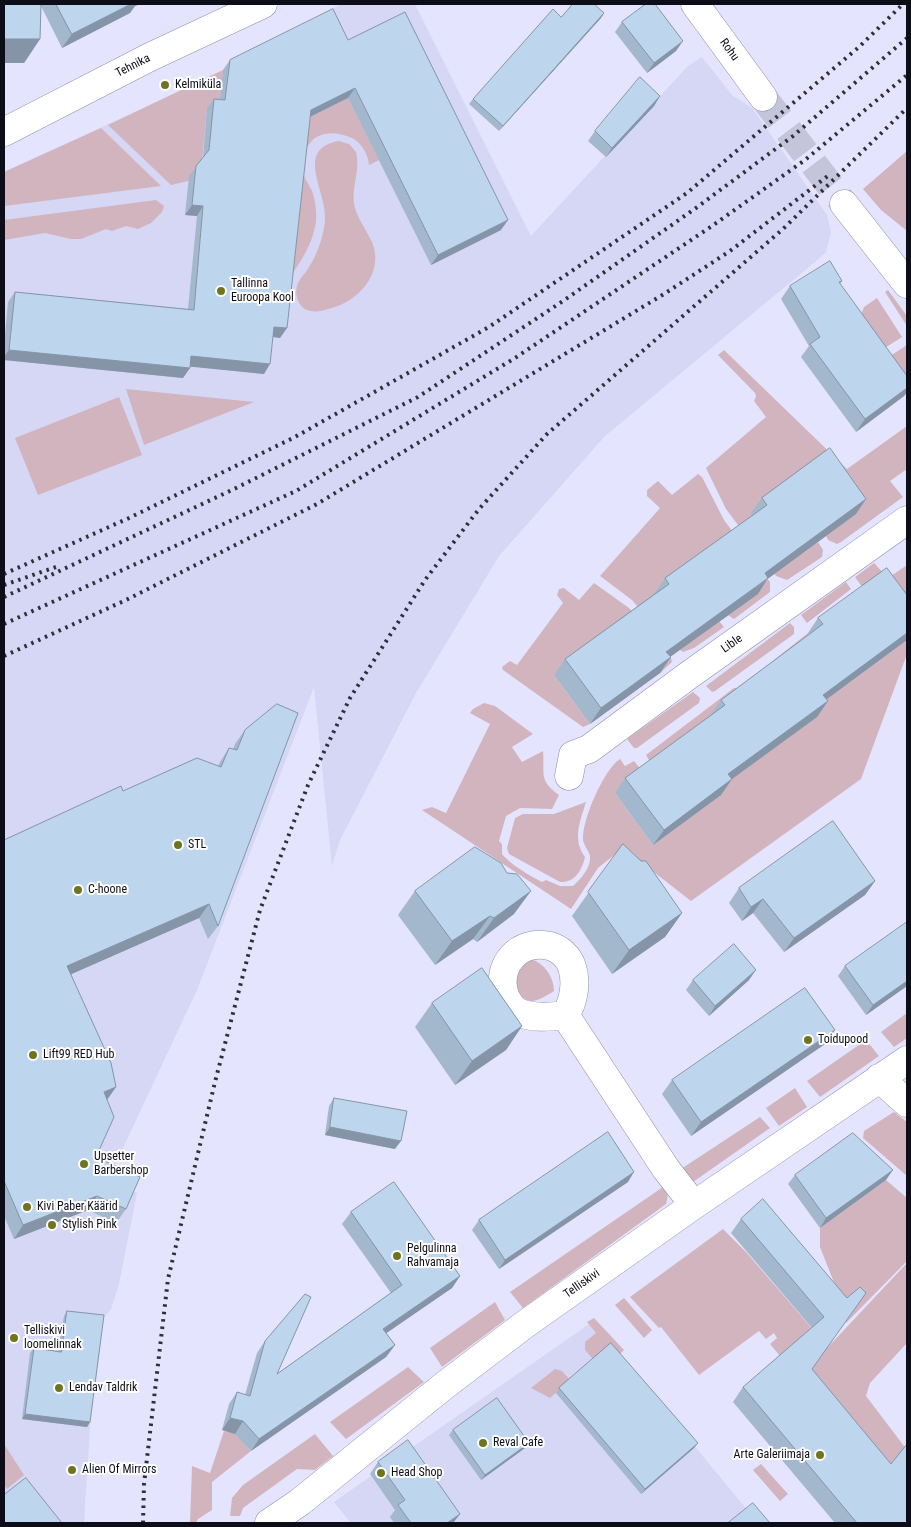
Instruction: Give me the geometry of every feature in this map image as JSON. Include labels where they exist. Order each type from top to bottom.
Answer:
[{"type":"street","name":"Tehnika","points":[[4,132],[150,57],[263,4]]},
{"type":"street","name":"Rohu","points":[[696,4],[763,96]]},
{"type":"street","points":[[844,204],[907,284]]},
{"type":"street","name":"Lible","points":[[570,776],[573,755],[589,749],[689,674],[907,520]]},
{"type":"street","points":[[565,1015],[666,1169],[694,1205]]},
{"type":"street","name":"Telliskivi","points":[[269,1523],[300,1502],[485,1354],[694,1205],[907,1060]]},
{"type":"street","points":[[879,1078],[907,1103]]},
{"type":"shaded area","points":[[341,4],[415,4],[531,236],[688,66],[702,57],[732,95],[752,108],[827,215],[831,232],[826,252],[815,262],[605,436],[499,556],[416,693],[340,840],[332,866],[314,687],[197,990],[108,1180],[137,1193],[119,1284],[111,1309],[104,1318],[90,1427],[84,1523],[4,1523],[4,172],[213,76]]},
{"type":"shaded area","points":[[223,70],[219,109],[207,109],[201,172],[188,181],[171,185],[108,125]]},
{"type":"shaded area","points":[[348,98],[379,160],[369,165],[368,158],[360,144],[342,134],[325,134],[317,137],[310,143],[303,157],[302,169],[314,198],[316,221],[309,246],[286,283],[304,120]]},
{"type":"shaded area","points":[[101,128],[161,186],[4,206],[4,172]]},
{"type":"shaded area","points":[[339,141],[349,144],[356,152],[355,208],[372,242],[375,265],[366,285],[358,294],[339,306],[309,311],[300,304],[296,291],[299,281],[308,269],[317,251],[325,221],[325,210],[315,162],[318,153],[325,146]]},
{"type":"shaded area","points":[[907,151],[907,231],[881,210],[863,189]]},
{"type":"shaded area","points":[[156,200],[164,206],[162,212],[151,223],[138,229],[126,226],[112,231],[106,229],[81,239],[71,239],[45,233],[4,240],[4,220]]},
{"type":"shaded area","points":[[888,290],[907,316],[907,326],[885,292]]},
{"type":"shaded area","points":[[877,298],[902,337],[880,351],[860,317],[864,307]]},
{"type":"shaded area","points":[[907,345],[907,391],[890,356]]},
{"type":"shaded area","points":[[724,350],[847,469],[907,426],[907,469],[890,481],[903,497],[841,542],[837,544],[828,540],[826,536],[855,514],[788,564],[818,542],[823,550],[822,557],[787,580],[776,576],[726,509],[706,468],[766,417],[754,401],[755,393],[718,355]]},
{"type":"shaded area","points":[[126,389],[254,402],[144,445]]},
{"type":"shaded area","points":[[119,397],[142,455],[38,495],[15,438]]},
{"type":"shaded area","points":[[698,474],[702,477],[724,520],[770,582],[770,592],[734,619],[728,615],[757,594],[654,594],[689,643],[719,621],[724,627],[694,648],[683,652],[661,635],[632,600],[600,576],[660,508],[647,496],[647,490],[658,481],[672,495]]},
{"type":"shaded area","points":[[874,563],[888,578],[907,565],[907,625],[865,591],[855,577]]},
{"type":"shaded area","points":[[846,582],[851,589],[807,623],[801,615]]},
{"type":"shaded area","points":[[594,583],[629,608],[670,654],[672,662],[660,673],[624,624],[554,675],[590,724],[583,727],[503,670],[502,667],[510,661],[517,665],[563,603],[557,595],[559,589],[564,588],[579,600]]},
{"type":"shaded area","points":[[790,623],[794,627],[794,634],[715,691],[712,692],[706,686]]},
{"type":"shaded area","points":[[808,633],[846,685],[907,640],[907,654],[861,779],[691,901],[623,848],[598,868],[571,909],[422,810],[432,807],[446,813],[490,724],[470,713],[473,709],[484,703],[495,706],[533,734],[512,747],[522,762],[543,751],[545,781],[559,795],[552,809],[520,808],[506,816],[499,841],[502,844],[502,854],[515,866],[542,882],[546,880],[560,886],[573,886],[583,875],[590,862],[589,853],[583,839],[590,808],[607,773],[614,765],[620,759],[625,766],[634,761],[643,772],[615,793],[653,845],[652,765],[646,755],[734,688],[739,688]]},
{"type":"shaded area","points":[[693,692],[700,698],[699,703],[637,748],[634,748],[627,739]]},
{"type":"shaded area","points":[[586,802],[578,830],[579,844],[585,857],[580,871],[574,878],[560,882],[509,854],[507,848],[515,818],[523,814],[554,814]]},
{"type":"shaded area","points":[[533,960],[548,972],[554,986],[554,991],[538,1000],[532,1001],[527,1000],[519,993],[510,977],[527,961]]},
{"type":"shaded area","points":[[907,1013],[907,1038],[894,1047],[881,1032]]},
{"type":"shaded area","points":[[866,1040],[879,1056],[820,1097],[807,1081]]},
{"type":"shaded area","points":[[795,1088],[807,1107],[779,1126],[766,1108]]},
{"type":"shaded area","points":[[894,1112],[907,1122],[907,1176],[863,1138],[864,1131]]},
{"type":"shaded area","points":[[760,1117],[770,1128],[693,1182],[678,1171]]},
{"type":"shaded area","points":[[886,1180],[907,1198],[907,1261],[846,1323],[823,1296],[835,1285],[820,1247],[820,1228]]},
{"type":"shaded area","points":[[663,1187],[668,1195],[666,1204],[523,1308],[510,1292]]},
{"type":"shaded area","points":[[723,1229],[746,1252],[828,1347],[907,1263],[907,1343],[870,1383],[866,1396],[907,1450],[907,1509],[770,1344],[777,1338],[774,1333],[766,1339],[759,1331],[699,1375],[661,1327],[659,1328],[630,1297]]},
{"type":"shaded area","points":[[624,1298],[652,1330],[644,1338],[615,1305]]},
{"type":"shaded area","points":[[495,1302],[505,1320],[442,1367],[430,1348]]},
{"type":"shaded area","points":[[594,1318],[624,1350],[616,1358],[593,1359],[585,1350],[585,1342],[596,1333],[587,1322]]},
{"type":"shaded area","points":[[592,1322],[758,1523],[351,1523],[334,1502]]},
{"type":"shaded area","points":[[408,1367],[424,1382],[346,1439],[330,1422]]},
{"type":"shaded area","points":[[555,1369],[562,1371],[570,1380],[550,1398],[531,1388]]},
{"type":"shaded area","points":[[224,1431],[235,1433],[251,1451],[212,1482],[212,1510],[198,1519],[196,1523],[190,1523],[192,1466],[210,1473]]},
{"type":"shaded area","points":[[315,1434],[333,1456],[315,1470],[297,1469],[243,1508],[240,1516],[230,1516],[232,1498],[243,1485]]},
{"type":"shaded area","points":[[4,1444],[24,1475],[7,1489],[4,1485]]},
{"type":"shaded area","points":[[761,1464],[788,1494],[780,1501],[753,1470]]},
{"type":"building","points":[[4,4],[41,4],[40,39],[4,39]]},
{"type":"building","points":[[56,4],[131,4],[72,34]]},
{"type":"building","points":[[573,4],[594,4],[604,13],[503,126],[473,99],[553,9],[561,17]]},
{"type":"building","points":[[646,4],[655,4],[683,41],[654,63],[622,22]]},
{"type":"building","points":[[333,9],[348,40],[405,12],[508,220],[438,255],[355,88],[311,110],[287,328],[274,327],[270,364],[191,356],[190,368],[9,350],[15,292],[194,310],[203,206],[192,205],[196,166],[209,150],[214,99],[225,100],[230,60]]},
{"type":"building","points":[[640,77],[660,96],[612,148],[595,131]]},
{"type":"building","points":[[830,261],[842,281],[839,282],[907,376],[907,388],[865,419],[810,344],[820,337],[790,286]]},
{"type":"building","points":[[830,448],[866,499],[765,573],[768,578],[666,652],[671,657],[601,708],[565,659],[669,584],[665,578],[767,505],[762,498]]},
{"type":"building","points":[[887,568],[907,595],[907,633],[823,695],[828,701],[728,774],[732,779],[664,830],[625,778],[725,705],[721,700],[823,624],[818,618]]},
{"type":"building","points":[[277,704],[298,713],[218,926],[209,904],[67,966],[111,1063],[116,1087],[104,1092],[114,1117],[96,1157],[140,1177],[126,1209],[97,1196],[23,1225],[4,1181],[4,840],[121,786],[123,791],[197,758],[221,767],[229,748],[237,750],[245,730]]},
{"type":"building","points":[[833,821],[875,881],[794,938],[763,899],[751,907],[739,888]]},
{"type":"building","points":[[623,844],[641,861],[646,861],[682,913],[629,950],[588,892]]},
{"type":"building","points":[[475,847],[501,863],[507,873],[517,874],[531,891],[494,918],[490,916],[452,941],[415,891]]},
{"type":"building","points":[[907,922],[907,981],[873,1005],[845,966]]},
{"type":"building","points":[[734,944],[756,970],[715,1006],[693,980]]},
{"type":"building","points":[[482,968],[522,1026],[472,1061],[432,1003]]},
{"type":"building","points":[[805,988],[835,1030],[701,1122],[672,1080]]},
{"type":"building","points":[[334,1098],[407,1111],[401,1141],[330,1127]]},
{"type":"building","points":[[608,1132],[634,1172],[505,1260],[479,1220]]},
{"type":"building","points":[[853,1133],[893,1170],[826,1218],[795,1175]]},
{"type":"building","points":[[394,1182],[460,1276],[383,1329],[395,1345],[259,1439],[243,1421],[230,1418],[237,1392],[250,1396],[265,1341],[305,1294],[311,1297],[277,1374],[402,1285],[351,1212]]},
{"type":"building","points":[[763,1199],[847,1298],[860,1287],[866,1293],[812,1369],[891,1464],[907,1444],[907,1523],[857,1523],[743,1387],[824,1317],[741,1219]]},
{"type":"building","name":"Lendav Taldrik","points":[[67,1311],[104,1315],[90,1422],[25,1414],[34,1348],[61,1352]]},
{"type":"building","points":[[611,1343],[698,1443],[645,1489],[559,1388]]},
{"type":"building","points":[[497,1398],[529,1443],[485,1475],[453,1430]]},
{"type":"building","points":[[408,1440],[460,1514],[447,1523],[411,1523],[398,1505],[405,1500],[378,1462]]},
{"type":"building","points":[[26,1478],[62,1523],[4,1523],[4,1495]]},
{"type":"building","points":[[753,1503],[770,1523],[728,1523]]},
{"type":"tunnel","points":[[763,97],[844,204]]},
{"type":"railway","points":[[4,574],[129,518],[295,437],[489,327],[687,193],[859,47],[903,4]]},
{"type":"railway","points":[[4,597],[232,490],[418,397],[563,301],[696,208],[793,136],[907,38]]},
{"type":"railway","points":[[4,624],[296,491],[515,358],[712,226],[805,160],[907,75]]},
{"type":"railway","points":[[143,1523],[144,1484],[168,1279],[215,1082],[260,910],[308,785],[350,698],[425,580],[479,509],[547,434],[783,229],[907,108]]},
{"type":"railway","points":[[4,656],[126,600],[317,504],[664,294],[730,251],[829,175]]},
{"type":"railway","points":[[4,585],[56,567]]},
{"type":"place","name":"Kelmiküla","points":[[165,85]]},
{"type":"place","name":"Tallinna Euroopa Kool","points":[[221,291]]},
{"type":"place","name":"STL","points":[[178,845]]},
{"type":"place","name":"C-hoone","points":[[78,890]]},
{"type":"place","name":"Toidupood","points":[[808,1040]]},
{"type":"place","name":"Lift99 RED Hub","points":[[33,1055]]},
{"type":"place","name":"Upsetter Barbershop","points":[[84,1164]]},
{"type":"place","name":"Kivi Paber Käärid","points":[[27,1207]]},
{"type":"place","name":"Stylish Pink","points":[[52,1225]]},
{"type":"place","name":"Pelgulinna Rahvamaja","points":[[397,1256]]},
{"type":"place","name":"Telliskivi loomelinnak","points":[[14,1338]]},
{"type":"place","name":"Lendav Taldrik","points":[[59,1388]]},
{"type":"place","name":"Reval Cafe","points":[[483,1443]]},
{"type":"place","name":"Arte Galeriimaja","points":[[820,1455]]},
{"type":"place","name":"Alien Of Mirrors","points":[[72,1470]]},
{"type":"place","name":"Head Shop","points":[[381,1473]]}]
